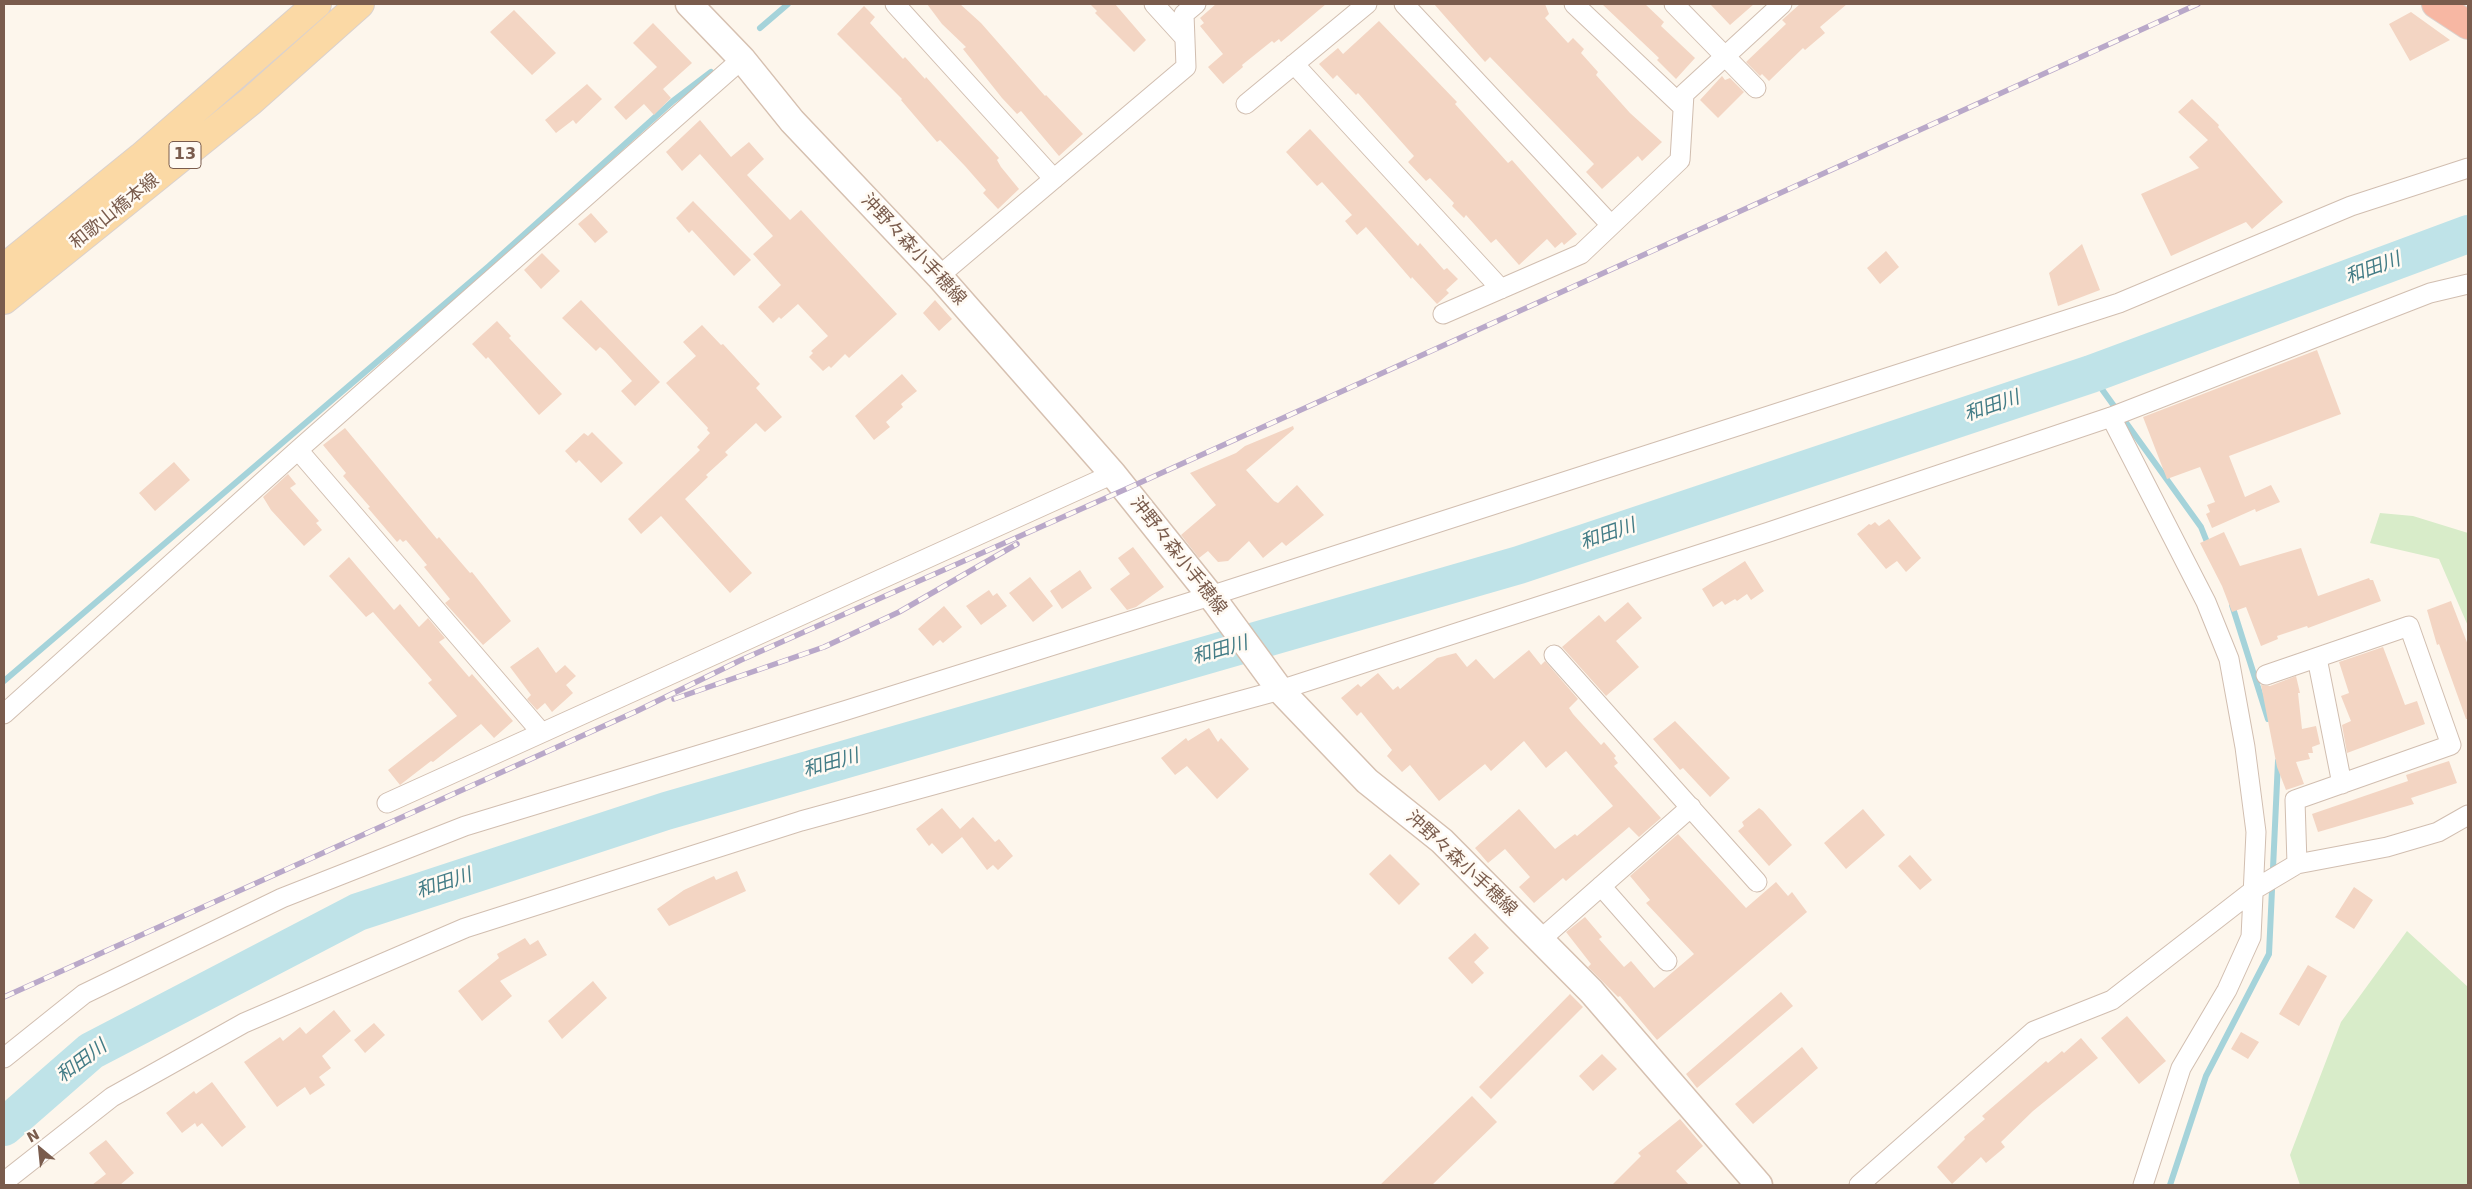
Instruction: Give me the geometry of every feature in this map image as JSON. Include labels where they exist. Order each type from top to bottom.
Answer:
[{"type":"highway","points":[[2436,4],[2468,25]]},
{"type":"main road","name":"和歌山橋本線","points":[[4,268],[141,157],[317,4]]},
{"type":"main road","name":"和歌山橋本線","points":[[4,300],[251,101],[360,4]]},
{"type":"main road","name":"沖野々森小手穂線","points":[[689,4],[742,59],[792,121],[939,276],[1113,474],[1213,600],[1276,685],[1367,781],[1442,841],[1591,991],[1759,1185]]},
{"type":"street","points":[[895,4],[1054,179]]},
{"type":"street","points":[[1154,4],[1184,37]]},
{"type":"street","points":[[939,276],[1186,67],[1184,14],[1196,4]]},
{"type":"street","points":[[1246,104],[1367,4]]},
{"type":"street","points":[[1404,4],[1611,225]]},
{"type":"street","points":[[1574,4],[1684,107]]},
{"type":"street","points":[[1674,4],[1756,88]]},
{"type":"street","points":[[1444,314],[1581,254],[1680,160],[1684,94],[1724,55],[1782,4]]},
{"type":"street","points":[[4,714],[298,450],[742,59]]},
{"type":"street","points":[[1294,64],[1501,290]]},
{"type":"street","points":[[4,1058],[84,994],[282,898],[465,826],[1213,600],[2119,303],[2351,206],[2468,168]]},
{"type":"street","points":[[4,1182],[112,1097],[244,1024],[465,928],[801,821],[1276,685],[1760,535],[2111,417],[2430,293],[2468,284]]},
{"type":"street","points":[[2111,417],[2206,602],[2229,659],[2245,747],[2256,832],[2252,937],[2227,990],[2181,1068],[2144,1185]]},
{"type":"street","points":[[298,450],[541,732]]},
{"type":"street","points":[[387,803],[1113,474]]},
{"type":"street","points":[[2266,675],[2409,626],[2451,744],[2295,800],[2297,864]]},
{"type":"street","points":[[1554,655],[1757,882]]},
{"type":"street","points":[[2317,658],[2342,784]]},
{"type":"street","points":[[1540,940],[1691,807]]},
{"type":"street","points":[[1860,1185],[2034,1031],[2112,1000],[2255,889],[2297,864],[2387,847],[2438,832],[2468,815]]},
{"type":"street","points":[[1601,886],[1668,961]]},
{"type":"green space","points":[[2380,513],[2413,516],[2468,533],[2468,626],[2439,559],[2370,543]]},
{"type":"green space","points":[[2407,931],[2468,987],[2468,1185],[2300,1185],[2290,1155],[2341,1022]]},
{"type":"building","points":[[927,4],[960,4],[981,23],[1045,96],[1083,134],[1059,156],[1021,111],[1017,114],[1002,98],[963,49],[966,47],[942,24]]},
{"type":"building","points":[[1090,4],[1115,4],[1146,40],[1134,52],[1095,13],[1097,11]]},
{"type":"building","points":[[1216,4],[1326,4],[1281,42],[1279,39],[1274,43],[1272,41],[1242,65],[1243,67],[1223,84],[1208,67],[1223,54],[1200,26],[1204,23],[1200,18]]},
{"type":"building","points":[[1434,4],[1545,4],[1549,14],[1545,18],[1568,43],[1573,38],[1584,49],[1581,53],[1598,72],[1596,75],[1630,113],[1662,142],[1642,161],[1638,156],[1602,189],[1586,172],[1594,164],[1490,57],[1485,62]]},
{"type":"building","points":[[1602,4],[1645,4],[1664,22],[1661,26],[1695,58],[1676,79],[1657,60],[1659,58]]},
{"type":"building","points":[[1710,4],[1754,4],[1730,25]]},
{"type":"building","points":[[1800,4],[1847,4],[1820,27],[1825,33],[1805,50],[1803,48],[1769,81],[1762,74],[1760,76],[1746,62],[1786,24],[1782,20]]},
{"type":"building","points":[[864,6],[875,17],[870,23],[903,59],[905,57],[925,79],[926,77],[999,158],[997,160],[1001,167],[1019,189],[998,209],[983,193],[986,190],[965,166],[940,140],[937,142],[902,99],[837,34]]},
{"type":"building","points":[[514,10],[556,53],[532,75],[490,32]]},
{"type":"building","points":[[2411,12],[2450,40],[2410,61],[2389,24]]},
{"type":"building","points":[[1379,21],[1457,102],[1455,104],[1508,163],[1512,160],[1577,234],[1564,245],[1562,242],[1555,248],[1547,239],[1519,265],[1496,239],[1491,243],[1466,215],[1464,218],[1452,206],[1454,203],[1430,178],[1426,181],[1408,162],[1414,156],[1358,93],[1356,95],[1337,75],[1333,79],[1319,64],[1338,48],[1343,54]]},
{"type":"building","points":[[653,23],[692,63],[663,89],[671,98],[654,115],[644,104],[626,120],[614,107],[657,67],[633,43]]},
{"type":"building","points":[[1722,76],[1725,80],[1730,78],[1744,92],[1718,118],[1700,100]]},
{"type":"building","points":[[587,84],[602,99],[576,124],[573,120],[556,133],[545,120]]},
{"type":"building","points":[[2192,99],[2219,125],[2218,127],[2283,202],[2252,229],[2246,222],[2171,256],[2141,194],[2199,168],[2189,157],[2208,140],[2178,112]]},
{"type":"building","points":[[700,120],[731,157],[749,142],[764,159],[747,175],[790,220],[801,210],[897,314],[849,358],[845,354],[831,368],[829,366],[823,371],[809,357],[813,353],[811,351],[828,336],[798,304],[781,319],[779,317],[773,323],[758,307],[781,285],[753,254],[773,236],[700,154],[682,171],[666,152]]},
{"type":"building","points":[[1310,129],[1418,246],[1420,243],[1444,270],[1447,268],[1458,279],[1446,290],[1449,293],[1437,304],[1412,277],[1411,279],[1366,227],[1357,235],[1345,221],[1352,215],[1322,182],[1317,186],[1286,152]]},
{"type":"building","points":[[693,201],[751,260],[734,276],[692,230],[689,233],[676,218]]},
{"type":"building","points":[[591,213],[608,232],[595,243],[578,224]]},
{"type":"building","points":[[2082,244],[2100,290],[2058,306],[2049,273]]},
{"type":"building","points":[[1886,251],[1899,267],[1880,284],[1867,268]]},
{"type":"building","points":[[542,253],[560,271],[541,289],[524,270]]},
{"type":"building","points":[[581,300],[660,382],[635,406],[621,391],[632,381],[605,351],[600,347],[596,351],[562,318]]},
{"type":"building","points":[[935,300],[952,319],[939,331],[923,313]]},
{"type":"building","points":[[497,321],[511,336],[509,338],[562,394],[539,415],[488,357],[486,359],[472,344]]},
{"type":"building","points":[[702,325],[721,345],[723,344],[760,384],[756,388],[782,417],[765,432],[756,423],[725,452],[728,455],[706,475],[708,477],[685,499],[752,573],[730,593],[661,516],[641,534],[628,519],[700,450],[697,447],[710,433],[707,430],[708,428],[666,383],[696,356],[683,342]]},
{"type":"building","points":[[2317,350],[2341,414],[2229,456],[2245,497],[2271,485],[2280,502],[2256,512],[2255,509],[2212,528],[2206,514],[2210,512],[2207,505],[2215,502],[2200,467],[2167,479],[2143,417]]},
{"type":"building","points":[[902,374],[917,391],[901,404],[903,407],[886,422],[890,427],[874,440],[855,416]]},
{"type":"building","points":[[1293,426],[1294,429],[1246,470],[1274,501],[1278,503],[1297,485],[1324,515],[1286,546],[1282,542],[1263,558],[1249,541],[1228,561],[1218,562],[1208,551],[1199,558],[1181,535],[1216,505],[1190,473],[1236,453],[1245,446]]},
{"type":"building","points":[[345,428],[437,539],[439,537],[470,573],[472,572],[511,621],[483,645],[445,603],[450,599],[424,567],[427,565],[406,540],[403,542],[400,539],[397,542],[343,476],[346,473],[323,445]]},
{"type":"building","points":[[592,432],[623,463],[601,483],[579,460],[576,463],[565,451],[584,433],[588,436]]},
{"type":"building","points":[[174,462],[190,480],[155,511],[139,493]]},
{"type":"building","points":[[288,474],[296,484],[290,488],[319,521],[316,523],[322,530],[304,546],[271,510],[263,497]]},
{"type":"building","points":[[1889,519],[1921,558],[1906,572],[1897,561],[1886,569],[1857,534],[1869,524],[1871,525],[1875,522],[1879,526]]},
{"type":"building","points":[[2224,532],[2240,566],[2301,548],[2318,596],[2369,578],[2373,580],[2381,601],[2308,628],[2307,626],[2277,636],[2278,639],[2261,646],[2246,607],[2232,612],[2222,586],[2200,543]]},
{"type":"building","points":[[1133,547],[1164,587],[1136,607],[1127,610],[1110,589],[1130,574],[1118,558]]},
{"type":"building","points":[[349,557],[394,610],[400,604],[419,627],[428,618],[445,638],[439,642],[469,677],[472,674],[513,721],[494,738],[481,724],[400,785],[388,770],[457,716],[428,683],[432,680],[373,612],[366,617],[329,576]]},
{"type":"building","points":[[1745,561],[1764,591],[1751,600],[1747,594],[1737,601],[1735,599],[1725,605],[1722,601],[1713,607],[1702,589]]},
{"type":"building","points":[[1080,570],[1092,588],[1062,609],[1050,591]]},
{"type":"building","points":[[1030,577],[1053,606],[1033,622],[1009,593]]},
{"type":"building","points":[[989,590],[993,596],[997,593],[1007,606],[981,625],[966,606]]},
{"type":"building","points":[[2451,601],[2468,645],[2468,719],[2466,719],[2439,644],[2437,645],[2427,610]]},
{"type":"building","points":[[1628,602],[1642,618],[1616,641],[1639,667],[1606,696],[1562,647],[1599,615],[1605,622]]},
{"type":"building","points":[[944,606],[962,627],[943,643],[940,640],[933,646],[918,629]]},
{"type":"building","points":[[538,647],[556,673],[565,665],[576,676],[566,685],[573,693],[552,712],[545,703],[537,710],[527,699],[531,695],[510,667]]},
{"type":"building","points":[[2383,647],[2405,705],[2417,701],[2425,724],[2347,753],[2342,725],[2351,721],[2341,696],[2349,693],[2339,662]]},
{"type":"building","points":[[1529,650],[1541,665],[1545,661],[1578,699],[1569,708],[1573,714],[1601,745],[1604,742],[1616,756],[1614,758],[1618,763],[1614,766],[1661,818],[1639,837],[1629,827],[1566,881],[1563,878],[1534,903],[1519,887],[1530,877],[1505,849],[1488,863],[1475,848],[1519,809],[1555,849],[1575,834],[1577,836],[1613,806],[1566,751],[1546,768],[1524,741],[1491,771],[1485,764],[1439,801],[1410,765],[1402,772],[1387,756],[1392,750],[1361,712],[1357,716],[1341,698],[1358,684],[1361,687],[1378,673],[1393,690],[1398,686],[1400,689],[1437,658],[1456,653],[1467,667],[1476,659],[1494,679]]},
{"type":"building","points":[[2296,676],[2300,693],[2298,693],[2302,729],[2316,726],[2320,744],[2312,747],[2313,753],[2308,753],[2310,759],[2296,762],[2304,784],[2286,790],[2277,767],[2261,685],[2270,686]]},
{"type":"building","points":[[1675,721],[1730,778],[1710,797],[1683,768],[1680,770],[1653,739]]},
{"type":"building","points":[[1209,728],[1218,742],[1221,738],[1249,769],[1217,799],[1187,766],[1175,775],[1161,758],[1186,738],[1188,741]]},
{"type":"building","points":[[2449,761],[2457,783],[2411,798],[2414,804],[2318,832],[2312,814],[2408,781],[2406,775]]},
{"type":"building","points":[[942,808],[960,829],[973,817],[995,842],[999,839],[1013,856],[998,870],[993,865],[987,870],[962,837],[942,854],[932,843],[929,846],[916,829]]},
{"type":"building","points":[[1759,808],[1792,845],[1769,866],[1738,831],[1744,826],[1742,822]]},
{"type":"building","points":[[1863,809],[1885,835],[1846,869],[1824,843]]},
{"type":"building","points":[[1678,834],[1746,908],[1776,882],[1788,896],[1792,892],[1807,912],[1657,1040],[1620,996],[1618,997],[1588,967],[1591,964],[1566,932],[1585,917],[1602,937],[1599,939],[1624,967],[1631,961],[1654,988],[1694,954],[1646,903],[1650,900],[1630,876]]},
{"type":"building","points":[[1390,854],[1420,884],[1399,905],[1369,874]]},
{"type":"building","points":[[1910,855],[1932,880],[1920,890],[1898,866]]},
{"type":"building","points":[[737,871],[746,891],[669,926],[657,909],[684,890],[714,876],[716,880]]},
{"type":"building","points":[[2354,887],[2373,900],[2354,929],[2335,917]]},
{"type":"building","points":[[1475,933],[1489,948],[1474,962],[1484,973],[1472,984],[1448,958]]},
{"type":"building","points":[[525,938],[530,945],[538,940],[547,955],[500,981],[512,996],[482,1021],[458,991],[499,958],[497,954]]},
{"type":"building","points":[[2308,965],[2327,976],[2299,1026],[2279,1014]]},
{"type":"building","points":[[593,981],[607,998],[562,1039],[548,1021]]},
{"type":"building","points":[[1781,992],[1793,1006],[1697,1088],[1686,1074]]},
{"type":"building","points":[[1570,994],[1583,1007],[1491,1099],[1479,1087]]},
{"type":"building","points":[[334,1010],[351,1031],[322,1056],[331,1068],[319,1077],[325,1085],[310,1095],[305,1087],[277,1107],[244,1062],[280,1037],[283,1041],[300,1027],[306,1034]]},
{"type":"building","points":[[2127,1016],[2166,1061],[2139,1084],[2101,1038]]},
{"type":"building","points":[[374,1023],[385,1035],[365,1053],[354,1040]]},
{"type":"building","points":[[2241,1032],[2259,1042],[2248,1059],[2231,1049]]},
{"type":"building","points":[[2081,1038],[2098,1058],[2033,1111],[2001,1142],[2005,1147],[1986,1163],[1981,1157],[1952,1184],[1937,1167],[1965,1139],[1964,1137],[1985,1119],[1982,1116],[2046,1061],[2048,1063],[2062,1051],[2064,1053]]},
{"type":"building","points":[[1802,1047],[1818,1068],[1753,1124],[1735,1104]]},
{"type":"building","points":[[1602,1054],[1617,1069],[1593,1091],[1579,1076]]},
{"type":"building","points":[[212,1082],[246,1127],[222,1147],[202,1123],[197,1127],[195,1123],[182,1133],[166,1113],[194,1091],[196,1094]]},
{"type":"building","points":[[1472,1096],[1497,1122],[1432,1185],[1380,1185]]},
{"type":"building","points":[[1680,1119],[1703,1146],[1676,1171],[1689,1185],[1612,1185],[1641,1156],[1638,1153]]},
{"type":"building","points":[[106,1140],[134,1173],[120,1185],[92,1185],[106,1174],[89,1153]]},
{"type":"waterway","points":[[760,28],[788,4]]},
{"type":"waterway","points":[[4,681],[489,266],[673,101],[711,72]]},
{"type":"waterway","name":"和田川","points":[[4,1127],[91,1051],[358,912],[666,811],[1519,565],[2091,374],[2468,234]]},
{"type":"waterway","points":[[2091,374],[2201,527],[2209,547]]},
{"type":"waterway","points":[[2232,605],[2268,719]]},
{"type":"waterway","points":[[2170,1185],[2206,1076],[2269,954],[2278,761]]},
{"type":"railway","points":[[4,997],[637,711],[741,660],[1126,489],[2198,4]]},
{"type":"railway","points":[[674,699],[824,647],[899,612],[1017,544]]}]
